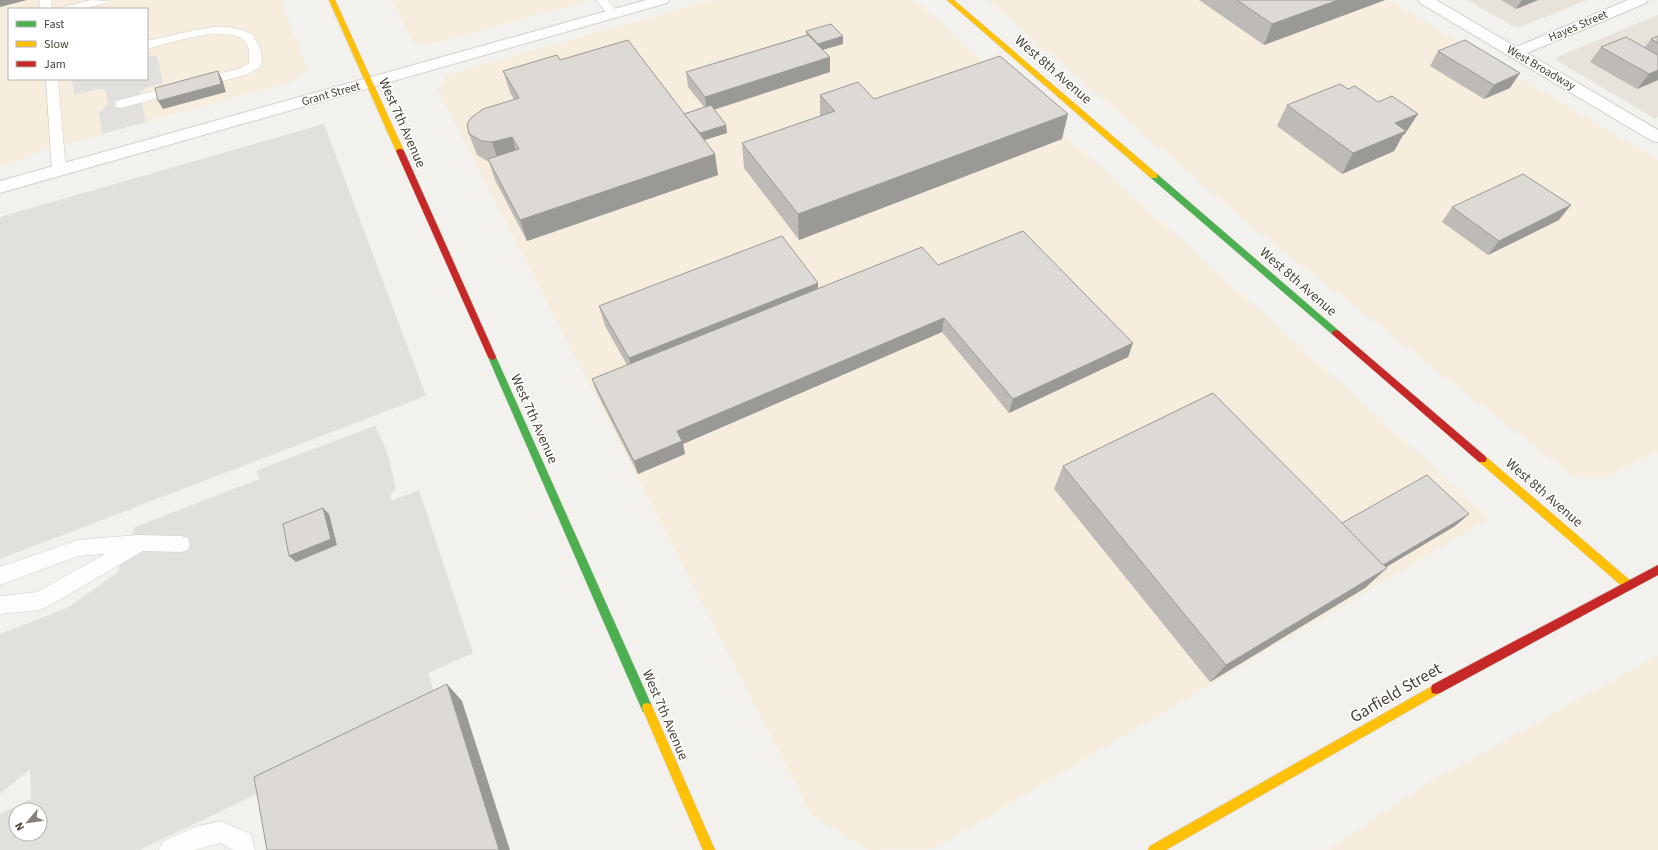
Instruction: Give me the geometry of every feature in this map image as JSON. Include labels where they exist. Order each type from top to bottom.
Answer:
[{"type":"main road","name":"West 7th Avenue","points":[[332,0],[602,604],[709,850]]},
{"type":"main road","name":"West 8th Avenue","points":[[950,0],[1628,585]]},
{"type":"main road","name":"Garfield Street","points":[[1154,850],[1476,666],[1658,570]]},
{"type":"street","name":"Grant Street","points":[[0,187],[662,0]]},
{"type":"street","name":"West Broadway","points":[[1425,0],[1658,137]]},
{"type":"street","name":"Hayes Street","points":[[1514,53],[1641,0]]},
{"type":"lane","points":[[602,0],[612,14]]},
{"type":"lane","points":[[71,8],[102,1]]},
{"type":"lane","points":[[121,104],[245,71],[255,64],[256,56],[251,42],[244,35],[236,31],[224,29],[197,33],[148,45]]},
{"type":"lane","points":[[52,80],[59,170]]},
{"type":"lane","points":[[0,576],[78,548],[141,543],[181,544]]},
{"type":"lane","points":[[0,605],[40,601],[141,543]]},
{"type":"lane","points":[[170,850],[195,838],[220,832],[243,842],[244,850]]},
{"type":"shaded area","points":[[0,0],[281,0],[307,68],[291,82],[37,152],[27,158],[0,166]]},
{"type":"shaded area","points":[[391,0],[592,0],[428,45],[413,42]]},
{"type":"shaded area","points":[[711,0],[915,0],[1490,518],[934,849],[869,850],[812,816],[437,89],[444,82],[446,75]]},
{"type":"shaded area","points":[[987,0],[1389,0],[1658,160],[1658,452],[1605,478],[1575,478],[1247,223]]},
{"type":"shaded area","points":[[1467,0],[1587,0],[1520,27],[1511,25]]},
{"type":"shaded area","points":[[1658,15],[1658,117],[1655,119],[1556,60],[1557,57]]},
{"type":"shaded area","points":[[157,55],[163,83],[145,88],[140,93],[146,122],[102,134],[99,113],[108,104],[106,90],[98,89],[74,95],[72,80],[148,80],[148,57]]},
{"type":"shaded area","points":[[324,124],[426,396],[0,559],[0,217]]},
{"type":"shaded area","points":[[375,426],[387,452],[396,488],[390,496],[391,501],[419,490],[473,653],[428,673],[438,707],[140,850],[0,850],[0,814],[8,810],[8,842],[48,842],[48,802],[25,802],[31,799],[30,769],[0,794],[0,634],[67,608],[117,573],[135,527],[259,479],[257,470]]},
{"type":"shaded area","points":[[1658,655],[1658,850],[1328,850],[1421,787]]},
{"type":"building","points":[[1237,0],[1338,0],[1272,24]]},
{"type":"building","points":[[831,24],[843,36],[818,44],[806,31]]},
{"type":"building","points":[[808,35],[830,57],[705,97],[686,72]]},
{"type":"building","points":[[1658,36],[1658,43],[1651,39]]},
{"type":"building","points":[[1626,37],[1658,55],[1658,70],[1649,74],[1601,47]]},
{"type":"building","points":[[628,40],[715,154],[520,220],[488,159],[519,149],[512,137],[492,142],[482,141],[469,134],[467,124],[471,118],[483,109],[519,98],[503,71],[557,55],[560,60]]},
{"type":"building","points":[[1465,40],[1520,73],[1494,85],[1438,51]]},
{"type":"building","points":[[1000,56],[1068,114],[798,214],[742,143],[835,111],[820,95],[858,82],[874,99]]},
{"type":"building","points":[[218,71],[221,84],[158,101],[155,88]]},
{"type":"building","points":[[1340,84],[1348,89],[1355,86],[1378,102],[1392,96],[1418,114],[1395,123],[1406,131],[1353,153],[1287,105]]},
{"type":"building","points":[[711,105],[726,125],[700,133],[684,114]]},
{"type":"building","points":[[1523,174],[1571,205],[1499,241],[1452,207]]},
{"type":"building","points":[[1023,231],[1133,343],[1013,399],[944,318],[677,431],[682,441],[634,461],[592,379],[922,247],[938,265]]},
{"type":"building","points":[[782,236],[818,283],[629,358],[599,306]]},
{"type":"building","points":[[1213,393],[1387,568],[1226,665],[1063,466]]},
{"type":"building","points":[[1427,475],[1469,514],[1383,565],[1342,523]]},
{"type":"building","points":[[323,508],[331,539],[289,556],[283,524]]},
{"type":"building","points":[[447,684],[499,850],[267,850],[254,777]]},
{"type":"traffic: fast","points":[[1154,176],[1336,333]]},
{"type":"traffic: fast","points":[[492,357],[647,708]]},
{"type":"traffic: slow","points":[[332,0],[400,151]]},
{"type":"traffic: slow","points":[[950,0],[1154,176]]},
{"type":"traffic: slow","points":[[1482,459],[1628,585]]},
{"type":"traffic: slow","points":[[1154,850],[1436,689]]},
{"type":"traffic: slow","points":[[647,708],[709,850]]},
{"type":"traffic: jam","points":[[400,151],[492,357]]},
{"type":"traffic: jam","points":[[1336,333],[1482,459]]},
{"type":"traffic: jam","points":[[1436,689],[1658,570]]}]
